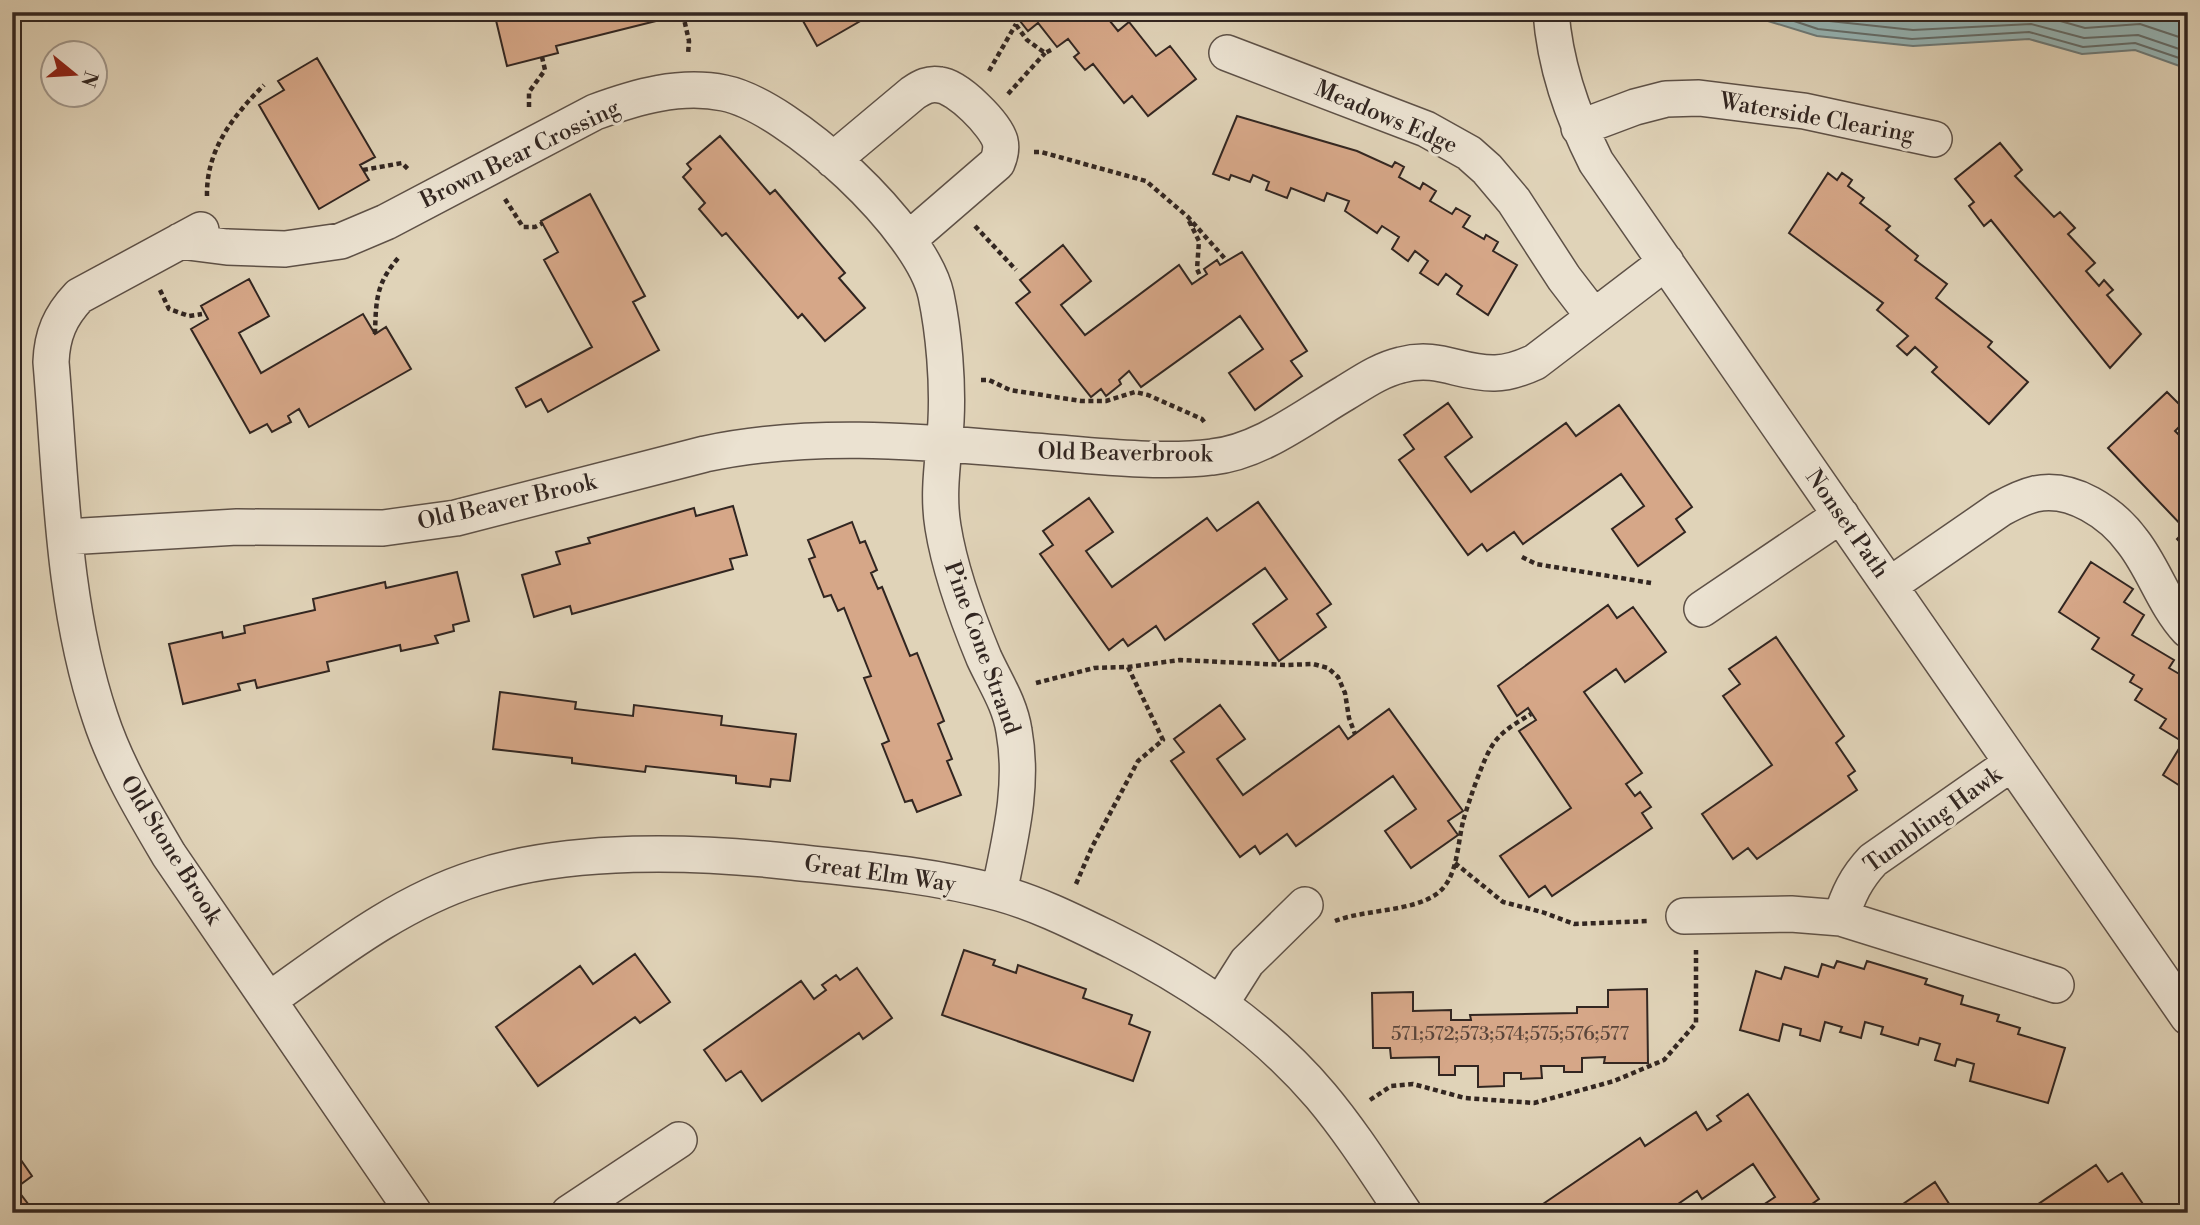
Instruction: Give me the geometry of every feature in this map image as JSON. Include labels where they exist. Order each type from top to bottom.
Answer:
[{"type":"street","name":"Nonset Path","points":[[1551,12],[1557,59],[1579,128],[1596,162],[2188,1017]]},
{"type":"street","name":"Meadows Edge","points":[[1227,53],[1426,129],[1469,153],[1507,193],[1564,278],[1594,317]]},
{"type":"street","points":[[833,160],[927,85],[941,85],[954,90],[976,110],[1000,140],[998,163],[909,239]]},
{"type":"street","name":"Brown Bear Crossing","points":[[194,234],[227,247],[285,249],[317,246],[362,233],[539,140],[595,112],[629,99],[685,90],[725,93],[782,118],[833,160],[891,218],[921,257],[936,292],[945,380],[944,445]]},
{"type":"street","name":"Waterside Clearing","points":[[1579,128],[1635,107],[1666,99],[1699,98],[1804,111],[1934,139]]},
{"type":"street","name":"Old Stone Brook","points":[[194,234],[79,296],[58,324],[52,343],[51,362],[75,625],[100,719],[142,810],[169,855],[414,1213]]},
{"type":"street","name":"Old Beaverbrook","points":[[944,445],[1103,457],[1180,458],[1220,456],[1240,451],[1265,440],[1375,374],[1399,365],[1424,360],[1495,373],[1518,370],[1535,362],[1666,262]]},
{"type":"street","name":"Old Beaver Brook","points":[[66,537],[237,527],[383,528],[456,518],[743,446],[828,441],[944,445]]},
{"type":"street","name":"Pine Cone Strand","points":[[944,445],[940,499],[948,555],[985,658],[1014,728],[1018,782],[999,893]]},
{"type":"street","points":[[1890,585],[2000,509],[2036,494],[2058,493],[2078,499],[2117,523],[2134,542],[2166,599],[2188,630]]},
{"type":"street","points":[[1702,608],[1841,515]]},
{"type":"street","name":"Tumbling Hawk","points":[[1840,918],[1847,896],[1858,876],[1872,860],[2012,763]]},
{"type":"street","name":"Great Elm Way","points":[[269,1000],[397,912],[438,892],[478,877],[552,862],[667,854],[740,856],[852,868],[999,893],[1040,906],[1164,967],[1221,1003],[1259,1033],[1288,1061],[1340,1121],[1404,1213]]},
{"type":"street","points":[[1221,1003],[1247,962],[1305,905]]},
{"type":"street","points":[[1684,916],[1791,914],[1840,918],[2056,985]]},
{"type":"street","points":[[569,1213],[679,1140]]},
{"type":"path","points":[[670,19],[684,19],[689,41],[685,90]]},
{"type":"path","points":[[976,110],[983,81],[1016,24],[1027,40],[1045,53]]},
{"type":"path","points":[[976,110],[1053,49]]},
{"type":"path","points":[[539,140],[529,121],[528,95],[545,70],[542,57]]},
{"type":"path","points":[[194,234],[212,157],[222,134],[264,85]]},
{"type":"path","points":[[1001,152],[1041,152],[1146,181],[1188,217],[1227,261]]},
{"type":"path","points":[[487,168],[523,227],[535,227],[543,223]]},
{"type":"path","points":[[952,203],[1016,270]]},
{"type":"path","points":[[1188,217],[1199,241],[1198,269],[1201,278]]},
{"type":"path","points":[[374,334],[378,289],[386,272],[408,250]]},
{"type":"path","points":[[145,260],[169,309],[190,316],[202,314]]},
{"type":"path","points":[[945,380],[989,380],[1010,390],[1081,401],[1106,401],[1135,392],[1148,395],[1202,419],[1213,431],[1220,456]]},
{"type":"path","points":[[1522,558],[1536,564],[1651,583]]},
{"type":"path","points":[[1002,694],[1094,668],[1128,667],[1181,660],[1286,666],[1313,664],[1328,668],[1338,677],[1345,693],[1355,734]]},
{"type":"path","points":[[1063,917],[1092,847],[1138,761],[1163,740],[1128,667]]},
{"type":"path","points":[[1305,905],[1331,922],[1353,914],[1418,902],[1438,892],[1450,878],[1464,818],[1492,745],[1511,726],[1531,714]]},
{"type":"path","points":[[1340,1121],[1391,1086],[1413,1084],[1465,1098],[1534,1103],[1614,1081],[1664,1060],[1696,1023],[1696,943],[1684,916],[1630,923],[1574,925],[1542,912],[1503,902],[1455,863]]},
{"type":"water","points":[[1753,12],[2188,12],[2188,69],[2135,50],[2082,54],[2029,39],[1913,46],[1817,36],[1768,21]]},
{"type":"building","points":[[494,12],[662,12],[664,19],[556,46],[558,53],[507,66]]},
{"type":"building","points":[[798,12],[876,12],[817,46]]},
{"type":"building","points":[[1021,12],[1112,12],[1114,16],[1109,20],[1118,31],[1129,22],[1156,56],[1170,46],[1196,79],[1148,116],[1132,96],[1124,103],[1093,64],[1085,70],[1074,57],[1079,53],[1068,39],[1057,47],[1038,23],[1028,31],[1016,16]]},
{"type":"building","points":[[317,58],[375,157],[360,165],[369,180],[319,209],[259,105],[284,90],[278,81]]},
{"type":"building","points":[[1237,116],[1357,151],[1392,167],[1395,162],[1404,167],[1399,177],[1420,189],[1423,183],[1436,191],[1430,201],[1452,214],[1456,208],[1470,216],[1463,227],[1484,239],[1486,235],[1498,242],[1493,251],[1517,265],[1488,315],[1457,294],[1462,286],[1446,274],[1438,285],[1420,273],[1428,261],[1415,251],[1408,261],[1392,249],[1399,237],[1382,226],[1377,233],[1345,211],[1349,201],[1327,193],[1324,201],[1291,188],[1287,198],[1266,190],[1269,182],[1253,175],[1250,182],[1231,175],[1229,180],[1213,174]]},
{"type":"building","points":[[720,136],[770,194],[775,190],[845,273],[839,278],[865,308],[825,341],[802,314],[798,318],[726,233],[722,236],[699,209],[705,203],[683,177],[691,169],[687,164]]},
{"type":"building","points":[[2000,143],[2022,170],[2015,176],[2054,217],[2060,212],[2075,228],[2068,234],[2095,263],[2086,271],[2099,286],[2104,280],[2113,290],[2107,295],[2141,334],[2110,368],[1991,220],[1984,226],[1969,206],[1974,202],[1955,179]]},
{"type":"building","points":[[1828,173],[1837,180],[1842,173],[1852,180],[1848,186],[1864,198],[1860,203],[1890,226],[1886,230],[1918,256],[1915,260],[1947,284],[1936,298],[1992,342],[1988,347],[2028,382],[1989,424],[1932,372],[1937,367],[1915,347],[1907,355],[1897,346],[1908,336],[1877,310],[1883,303],[1789,233]]},
{"type":"building","points":[[590,194],[645,296],[633,302],[659,350],[548,412],[541,399],[526,407],[516,388],[592,347],[544,260],[558,252],[541,221]]},
{"type":"building","points":[[1063,245],[1091,281],[1061,305],[1085,335],[1179,265],[1192,284],[1207,274],[1204,269],[1217,260],[1220,265],[1242,252],[1307,351],[1291,361],[1302,376],[1255,410],[1229,373],[1263,349],[1240,316],[1141,387],[1129,371],[1119,380],[1121,384],[1106,396],[1101,389],[1091,397],[1016,303],[1030,292],[1020,280]]},
{"type":"building","points":[[249,279],[269,316],[239,333],[261,373],[363,314],[375,334],[386,327],[411,369],[309,427],[299,409],[288,416],[291,422],[272,432],[267,424],[250,433],[191,329],[208,319],[201,306]]},
{"type":"building","points":[[2167,392],[2188,413],[2188,418],[2175,431],[2188,444],[2183,448],[2188,452],[2188,551],[2177,539],[2186,530],[2108,448]]},
{"type":"building","points":[[1448,403],[1472,437],[1445,457],[1471,492],[1566,423],[1576,436],[1619,405],[1692,507],[1676,519],[1685,532],[1638,566],[1612,529],[1644,506],[1621,474],[1523,544],[1514,532],[1487,551],[1482,544],[1468,555],[1399,460],[1414,449],[1404,435]]},
{"type":"building","points":[[1089,498],[1113,532],[1086,551],[1112,587],[1207,518],[1217,531],[1258,502],[1331,604],[1317,614],[1326,627],[1279,661],[1253,624],[1287,599],[1265,568],[1165,640],[1156,626],[1128,646],[1123,639],[1109,650],[1040,554],[1053,545],[1043,531]]},
{"type":"building","points":[[733,506],[747,555],[730,559],[733,569],[572,614],[570,606],[534,617],[522,575],[560,564],[556,552],[590,543],[588,538],[694,508],[696,516]]},
{"type":"building","points":[[852,522],[860,543],[865,541],[877,570],[871,573],[878,589],[882,587],[910,656],[917,653],[944,721],[938,724],[952,759],[947,761],[961,795],[917,812],[912,800],[905,802],[882,744],[889,741],[864,678],[871,676],[844,608],[838,611],[831,595],[824,597],[809,559],[815,557],[808,540]]},
{"type":"building","points":[[2091,562],[2133,589],[2124,602],[2144,615],[2132,635],[2174,660],[2169,668],[2188,679],[2188,687],[2181,699],[2188,703],[2188,791],[2163,775],[2183,742],[2160,728],[2166,719],[2135,700],[2142,689],[2130,682],[2134,675],[2092,649],[2099,638],[2059,612]]},
{"type":"building","points":[[457,572],[469,621],[453,625],[454,631],[435,636],[438,643],[401,651],[400,645],[327,662],[329,671],[257,688],[255,680],[238,684],[240,690],[183,704],[169,644],[222,632],[223,638],[245,633],[244,626],[315,610],[313,599],[385,582],[386,588]]},
{"type":"building","points":[[1608,605],[1617,618],[1633,607],[1666,652],[1625,682],[1616,669],[1584,692],[1642,773],[1626,784],[1635,796],[1640,792],[1651,807],[1642,813],[1652,828],[1552,896],[1545,886],[1529,897],[1500,856],[1571,808],[1519,731],[1536,720],[1528,708],[1517,716],[1498,686]]},
{"type":"building","points":[[1776,637],[1844,736],[1836,743],[1855,771],[1848,776],[1857,790],[1757,859],[1748,848],[1733,859],[1702,814],[1772,765],[1723,696],[1740,684],[1729,669]]},
{"type":"building","points":[[500,692],[576,702],[575,709],[633,716],[634,705],[722,716],[721,725],[796,734],[790,781],[771,779],[770,787],[736,783],[736,776],[646,766],[645,772],[572,763],[572,758],[493,749]]},
{"type":"building","points":[[1220,705],[1245,739],[1217,759],[1243,795],[1339,726],[1348,739],[1389,709],[1463,811],[1448,821],[1458,835],[1411,868],[1385,831],[1416,809],[1393,776],[1296,846],[1287,834],[1260,854],[1255,846],[1240,857],[1171,761],[1184,752],[1174,739]]},
{"type":"building","points":[[964,950],[995,960],[993,965],[1016,973],[1018,965],[1086,989],[1083,998],[1132,1015],[1129,1024],[1150,1032],[1133,1081],[942,1015]]},
{"type":"building","points":[[635,954],[670,1002],[640,1023],[635,1017],[538,1086],[496,1027],[580,966],[593,984]]},
{"type":"building","points":[[1837,961],[1864,969],[1867,961],[1927,979],[1925,984],[1963,996],[1961,1004],[1999,1015],[1997,1021],[2020,1028],[2018,1034],[2065,1048],[2048,1103],[1970,1081],[1974,1064],[1957,1059],[1955,1066],[1935,1060],[1940,1044],[1920,1038],[1918,1045],[1881,1034],[1883,1027],[1865,1022],[1861,1038],[1840,1032],[1842,1027],[1825,1022],[1820,1041],[1800,1035],[1801,1029],[1783,1024],[1779,1041],[1740,1030],[1756,971],[1781,979],[1785,967],[1818,977],[1822,964],[1834,968]]},
{"type":"building","points":[[857,968],[892,1018],[863,1039],[859,1033],[762,1101],[741,1071],[726,1081],[704,1050],[801,981],[814,999],[826,990],[822,985],[836,975],[840,980]]},
{"type":"building","points":[[1647,989],[1648,1063],[1604,1063],[1605,1057],[1582,1058],[1582,1072],[1564,1072],[1564,1066],[1541,1066],[1542,1078],[1521,1079],[1521,1073],[1504,1073],[1504,1086],[1478,1087],[1478,1066],[1455,1066],[1455,1075],[1439,1075],[1439,1057],[1391,1058],[1390,1048],[1373,1048],[1372,993],[1413,992],[1413,1011],[1451,1010],[1451,1020],[1471,1020],[1470,1015],[1577,1013],[1577,1007],[1608,1007],[1608,990]]},
{"type":"building","points":[[1748,1094],[1819,1199],[1805,1209],[1808,1213],[1751,1213],[1775,1197],[1753,1164],[1702,1199],[1697,1191],[1665,1213],[1544,1213],[1540,1206],[1640,1138],[1645,1146],[1696,1112],[1707,1130],[1721,1121],[1717,1116]]},
{"type":"building","points":[[12,1147],[32,1176],[16,1188],[35,1213],[12,1213]]},
{"type":"building","points":[[2096,1165],[2108,1182],[2122,1173],[2149,1213],[2025,1213]]},
{"type":"building","points":[[1935,1182],[1955,1213],[1890,1213]]}]
